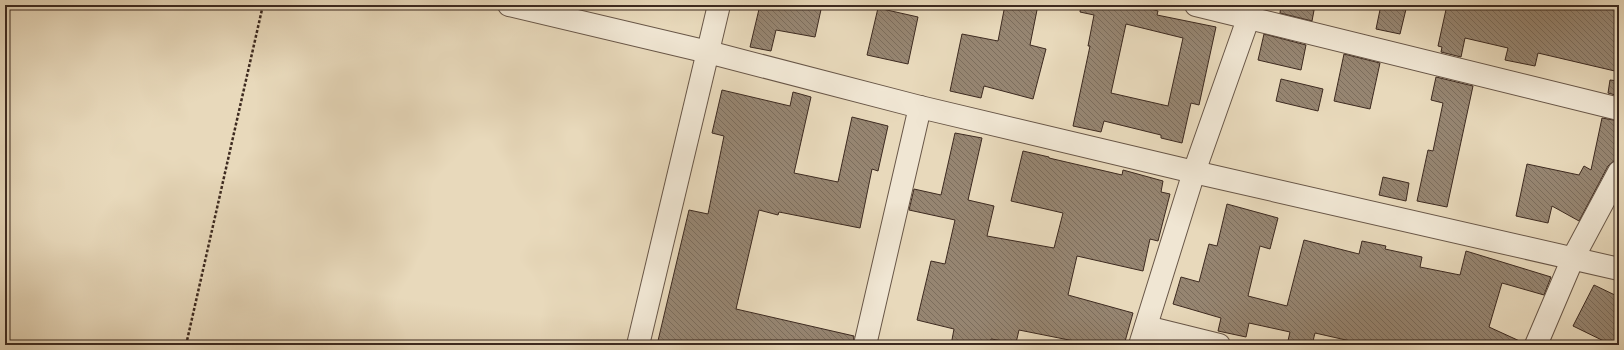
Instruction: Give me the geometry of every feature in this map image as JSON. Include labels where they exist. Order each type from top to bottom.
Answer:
[{"type":"street","points":[[509,5],[708,52],[920,107],[1194,172],[1619,269]]},
{"type":"street","points":[[638,345],[719,5]]},
{"type":"street","points":[[1196,5],[1251,11],[1619,109]]},
{"type":"street","points":[[1219,345],[1143,336],[1194,172],[1251,11]]},
{"type":"street","points":[[865,345],[920,107]]},
{"type":"street","points":[[1536,345],[1573,258],[1619,172]]},
{"type":"path","points":[[186,345],[263,5]]},
{"type":"building","points":[[760,5],[822,5],[815,37],[776,30],[771,51],[750,47]]},
{"type":"building","points":[[1005,5],[1038,5],[1030,45],[1046,49],[1033,99],[984,86],[981,98],[950,91],[962,34],[998,41]]},
{"type":"building","points":[[1081,5],[1137,5],[1158,11],[1157,15],[1216,27],[1199,105],[1191,103],[1182,143],[1161,138],[1161,135],[1104,121],[1101,132],[1073,126],[1090,46],[1088,46],[1094,15],[1080,12]],"holes":[[[1126,24],[1183,38],[1168,106],[1111,93]]]},
{"type":"building","points":[[1281,5],[1315,5],[1312,21],[1280,13]]},
{"type":"building","points":[[1381,5],[1407,5],[1400,34],[1376,29]]},
{"type":"building","points":[[1447,5],[1619,5],[1619,72],[1538,53],[1535,66],[1505,60],[1508,48],[1465,38],[1461,57],[1441,52],[1442,47],[1438,46]]},
{"type":"building","points":[[878,8],[918,17],[908,64],[867,55]]},
{"type":"building","points":[[1264,34],[1306,45],[1301,70],[1258,60]]},
{"type":"building","points":[[1344,54],[1380,63],[1370,109],[1334,101]]},
{"type":"building","points":[[1436,77],[1473,86],[1447,207],[1417,201],[1428,150],[1433,151],[1443,103],[1431,100]]},
{"type":"building","points":[[1281,79],[1323,89],[1318,111],[1276,101]]},
{"type":"building","points":[[1610,80],[1619,81],[1619,96],[1608,93]]},
{"type":"building","points":[[722,90],[790,106],[793,92],[811,97],[794,173],[838,182],[852,117],[888,126],[878,171],[872,169],[860,228],[779,212],[778,215],[759,210],[736,309],[854,336],[853,345],[657,345],[689,210],[708,214],[724,136],[712,133]]},
{"type":"building","points":[[1602,118],[1619,121],[1619,144],[1615,160],[1608,166],[1579,221],[1552,206],[1548,223],[1516,216],[1527,164],[1579,175],[1584,166],[1591,170]]},
{"type":"building","points":[[955,133],[982,138],[968,200],[994,206],[987,236],[1054,248],[1063,213],[1011,201],[1023,151],[1122,175],[1123,170],[1163,181],[1161,192],[1170,194],[1158,241],[1150,239],[1143,271],[1077,256],[1068,295],[1133,313],[1124,345],[1094,345],[1019,330],[1016,343],[991,339],[990,345],[951,345],[954,329],[917,320],[931,261],[945,264],[955,220],[909,210],[914,189],[941,195]]},
{"type":"building","points":[[1383,177],[1409,183],[1406,201],[1379,195]]},
{"type":"building","points":[[1227,204],[1278,218],[1270,249],[1260,246],[1248,296],[1287,306],[1304,240],[1359,254],[1362,241],[1386,246],[1385,249],[1422,257],[1420,267],[1460,275],[1466,251],[1551,277],[1544,295],[1502,283],[1489,327],[1524,343],[1524,345],[1368,345],[1315,333],[1312,345],[1287,345],[1290,332],[1249,323],[1246,337],[1218,331],[1221,318],[1173,304],[1181,277],[1199,282],[1209,244],[1217,246]]},
{"type":"building","points":[[1594,285],[1619,297],[1619,345],[1612,345],[1573,326]]}]
